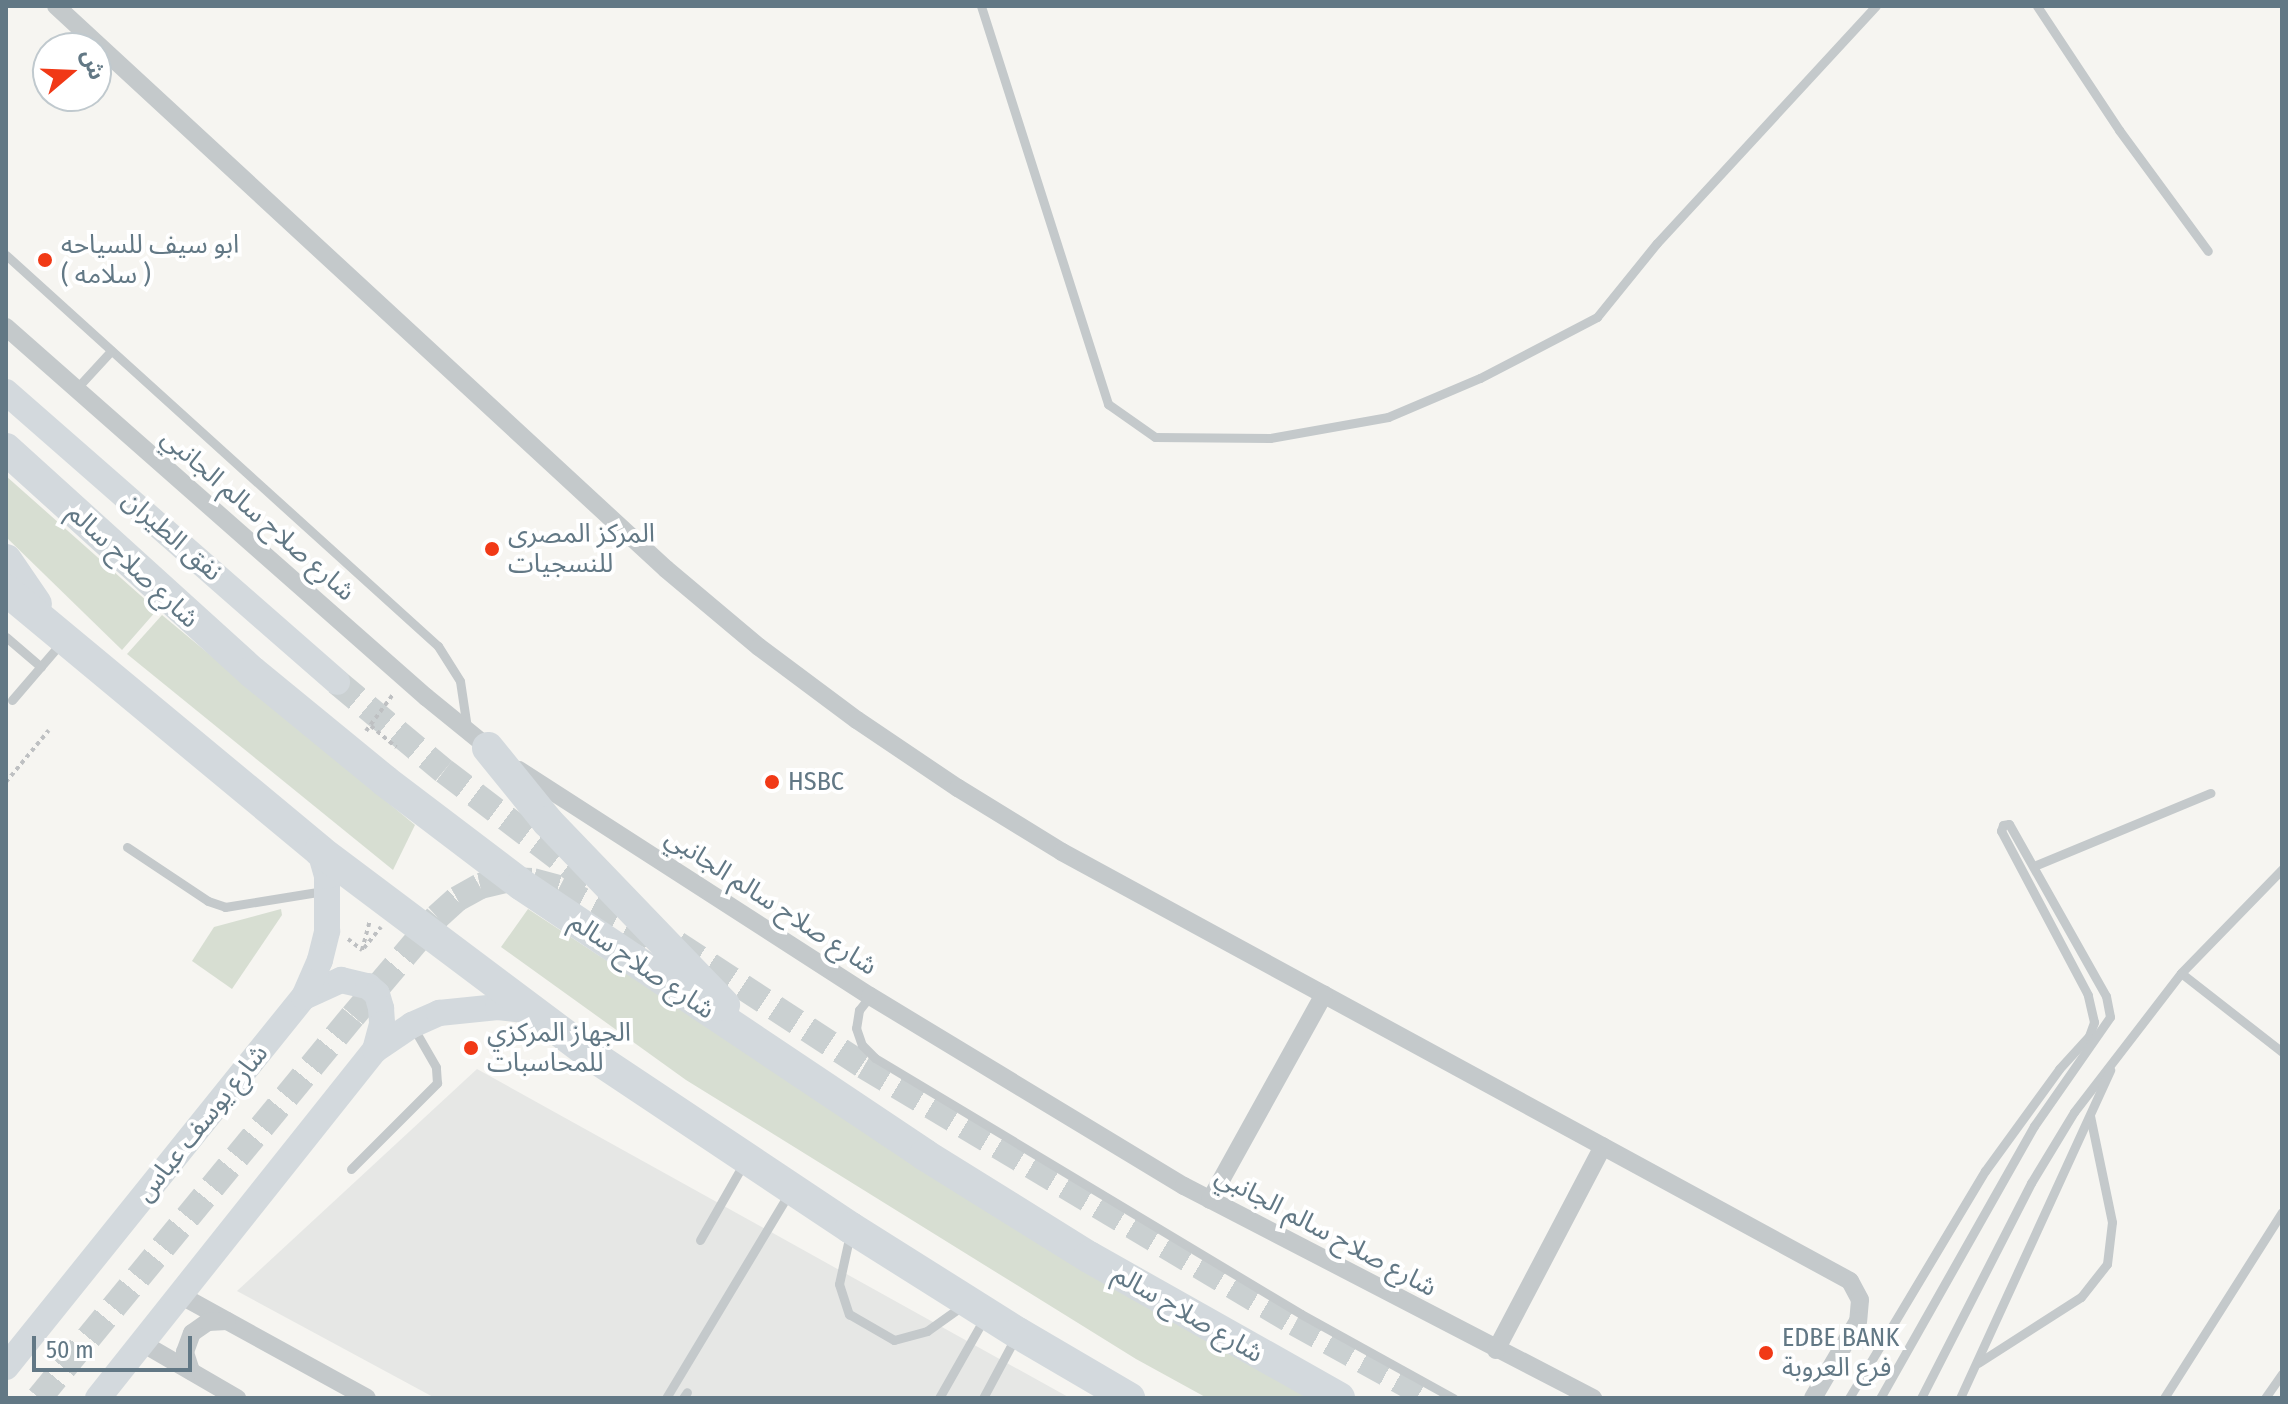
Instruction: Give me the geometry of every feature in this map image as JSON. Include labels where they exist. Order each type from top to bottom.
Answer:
[{"type":"highway","name":"شارع صلاح سالم","points":[[6,449],[208,635],[349,753],[534,893],[925,1155],[1089,1257],[1339,1398]]},
{"type":"highway","points":[[6,560],[54,631]]},
{"type":"highway","points":[[6,590],[320,851],[532,1011],[851,1228],[977,1308],[1129,1398]]},
{"type":"highway","points":[[478,740],[548,822],[765,1048]]},
{"type":"main road","name":"نفق الطيران","points":[[6,392],[337,682]]},
{"type":"main road","name":"شارع يوسف عباس","points":[[6,1367],[304,997],[320,960],[327,931],[327,890],[320,851]]},
{"type":"main road","points":[[304,997],[341,980],[368,986],[377,994],[381,1008],[382,1024],[375,1050]]},
{"type":"main road","points":[[98,1398],[375,1050],[412,1025],[439,1013],[498,1007],[532,1011]]},
{"type":"street","points":[[56,6],[666,569],[759,647],[869,729],[1009,821],[1850,1281],[1860,1300],[1858,1321],[1813,1398]]},
{"type":"street","name":"شارع صلاح سالم الجانبي","points":[[6,327],[405,678],[478,740],[548,791],[870,996],[1210,1200],[1593,1398]]},
{"type":"street","points":[[1210,1200],[1324,994]]},
{"type":"street","points":[[1496,1350],[1603,1146]]},
{"type":"street","points":[[180,1295],[367,1398]]},
{"type":"street","points":[[191,1371],[185,1352],[192,1333],[208,1322],[227,1321]]},
{"type":"street","points":[[142,1343],[237,1398]]},
{"type":"lane","points":[[981,6],[1108,404],[1155,437],[1270,438],[1388,417],[1480,378],[1597,317],[1657,243],[1876,6]]},
{"type":"lane","points":[[2037,6],[2119,130],[2208,251]]},
{"type":"lane","points":[[6,255],[438,646],[460,681],[478,740]]},
{"type":"lane","points":[[76,389],[111,351]]},
{"type":"lane","points":[[12,700],[41,667],[54,631]]},
{"type":"lane","points":[[6,637],[41,667]]},
{"type":"lane","points":[[2034,866],[2210,793]]},
{"type":"lane","points":[[1849,1398],[1985,1171],[2059,1069],[2089,1036],[2093,1008],[2001,831],[2003,825],[2012,825],[2106,996],[2110,1017],[2034,1126],[1880,1398]]},
{"type":"lane","points":[[127,847],[208,901],[225,907],[327,890]]},
{"type":"lane","points":[[1921,1398],[2031,1183],[2074,1112],[2181,973],[2282,869]]},
{"type":"lane","points":[[2181,973],[2282,1052]]},
{"type":"lane","points":[[870,996],[859,1010],[856,1028],[862,1045],[875,1058],[1235,1276],[1453,1398]]},
{"type":"lane","points":[[351,1169],[437,1083],[436,1067],[412,1025]]},
{"type":"lane","points":[[1960,1398],[2112,1065]]},
{"type":"lane","points":[[1978,1363],[2081,1297],[2107,1264],[2112,1222],[2090,1116]]},
{"type":"lane","points":[[700,1240],[746,1158]]},
{"type":"lane","points":[[666,1398],[792,1189]]},
{"type":"lane","points":[[2164,1398],[2282,1212]]},
{"type":"lane","points":[[851,1228],[839,1284],[849,1314],[894,1340],[927,1331],[977,1308]]},
{"type":"lane","points":[[939,1398],[977,1308]]},
{"type":"lane","points":[[983,1398],[1018,1333]]},
{"type":"lane","points":[[2265,1398],[2282,1374]]},
{"type":"path","points":[[349,753],[405,678]]},
{"type":"path","points":[[371,726],[396,747]]},
{"type":"path","points":[[6,782],[49,730]]},
{"type":"path","points":[[362,950],[386,920]]},
{"type":"shaded area","points":[[6,476],[157,610],[122,650],[6,537]]},
{"type":"shaded area","points":[[162,615],[415,825],[393,870],[127,654]]},
{"type":"shaded area","points":[[281,909],[282,915],[232,989],[192,961],[214,927]]},
{"type":"shaded area","points":[[528,909],[717,1033],[1318,1398],[1207,1398],[1136,1359],[686,1080],[501,947]]},
{"type":"shaded area","points":[[477,1069],[1070,1398],[435,1398],[237,1291]]},
{"type":"tunnel","points":[[337,682],[444,771],[596,887]]},
{"type":"tunnel","points":[[39,1398],[353,1016],[437,917],[457,899],[480,886],[506,880],[533,881],[559,888],[652,937]]},
{"type":"tunnel","points":[[677,944],[864,1066],[1295,1323],[1431,1398]]},
{"type":"place","name":"ابو سيف للسياحه ( سلامه )","points":[[45,260]]},
{"type":"place","name":"المركز المصرى للنسجيات","points":[[492,549]]},
{"type":"place","name":"HSBC","points":[[772,782]]},
{"type":"place","name":"الجهاز المركزي للمحاسبات","points":[[471,1048]]},
{"type":"place","name":"EDBE BANK فرع العروبة","points":[[1766,1353]]}]
